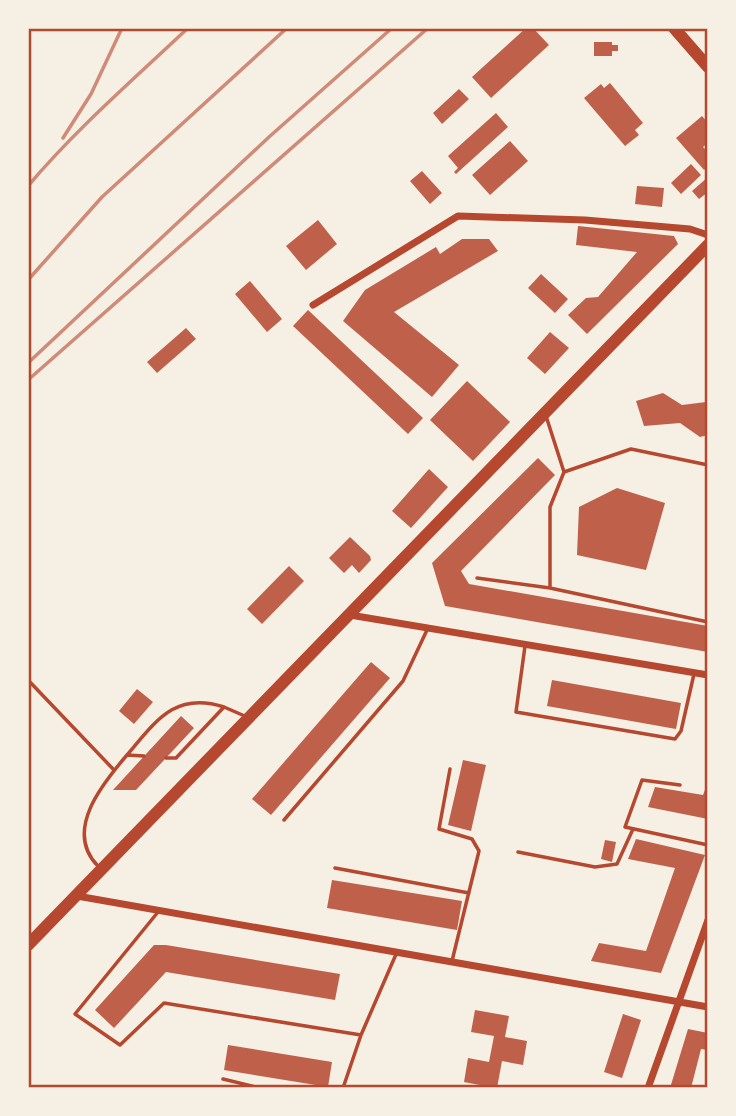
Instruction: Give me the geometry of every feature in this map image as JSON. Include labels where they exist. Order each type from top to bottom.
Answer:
[{"type":"main road","points":[[674,28],[708,67]]},
{"type":"main road","points":[[28,945],[708,246]]},
{"type":"street","points":[[313,305],[458,216],[585,220],[690,229],[708,235]]},
{"type":"street","points":[[349,615],[708,675]]},
{"type":"street","points":[[77,896],[708,1007]]},
{"type":"street","points":[[648,1088],[708,920]]},
{"type":"lane","points":[[545,414],[564,472],[550,507],[550,588]]},
{"type":"lane","points":[[564,472],[631,449],[708,465]]},
{"type":"lane","points":[[477,578],[550,588],[708,622]]},
{"type":"lane","points":[[284,820],[403,681],[428,628]]},
{"type":"lane","points":[[525,644],[516,712],[675,739],[681,731],[695,673]]},
{"type":"lane","points":[[28,680],[114,771]]},
{"type":"lane","points":[[102,870],[87,848],[85,827],[91,802],[162,715],[178,705],[203,703],[224,707],[249,718]]},
{"type":"lane","points":[[166,758],[176,758],[224,707]]},
{"type":"lane","points":[[127,755],[144,756]]},
{"type":"lane","points":[[450,769],[439,829],[472,839],[479,851],[452,961]]},
{"type":"lane","points":[[680,785],[642,780],[625,827],[708,845]]},
{"type":"lane","points":[[518,852],[595,867],[617,864],[633,829]]},
{"type":"lane","points":[[335,869],[469,893]]},
{"type":"lane","points":[[159,910],[75,1014],[120,1045],[164,1003],[361,1035]]},
{"type":"lane","points":[[342,1088],[361,1035],[397,952]]},
{"type":"lane","points":[[223,1079],[260,1088]]},
{"type":"building","points":[[526,28],[533,28],[549,45],[491,98],[472,77]]},
{"type":"building","points":[[594,42],[612,42],[612,45],[618,45],[618,51],[612,51],[612,56],[594,56]]},
{"type":"building","points":[[610,83],[643,123],[635,130],[639,135],[625,146],[584,98],[601,84],[604,88]]},
{"type":"building","points":[[459,89],[469,99],[442,124],[433,113]]},
{"type":"building","points":[[496,113],[508,127],[456,174],[454,172],[458,168],[448,156]]},
{"type":"building","points":[[702,116],[708,123],[708,143],[703,147],[708,152],[708,166],[704,170],[676,138]]},
{"type":"building","points":[[510,141],[528,161],[490,195],[472,175]]},
{"type":"building","points":[[691,164],[701,175],[681,194],[671,183]]},
{"type":"building","points":[[422,171],[442,193],[430,204],[410,181]]},
{"type":"building","points":[[708,177],[708,192],[699,199],[692,191]]},
{"type":"building","points":[[637,186],[664,188],[662,207],[635,204]]},
{"type":"building","points":[[318,220],[337,244],[306,270],[286,246]]},
{"type":"building","points":[[578,226],[674,236],[678,244],[587,334],[568,315],[586,298],[598,297],[637,252],[576,245]]},
{"type":"building","points":[[462,239],[489,239],[498,251],[394,312],[459,365],[432,397],[343,321],[365,290],[436,247],[440,254]]},
{"type":"building","points":[[541,274],[568,299],[555,313],[528,288]]},
{"type":"building","points":[[250,281],[282,319],[267,332],[235,294]]},
{"type":"building","points":[[308,310],[423,418],[408,434],[293,326]]},
{"type":"building","points":[[186,328],[196,339],[157,373],[147,362]]},
{"type":"building","points":[[550,332],[569,348],[545,374],[527,358]]},
{"type":"building","points":[[467,381],[510,422],[473,461],[430,420]]},
{"type":"building","points":[[663,393],[682,405],[706,402],[708,435],[700,437],[680,423],[644,426],[636,401]]},
{"type":"building","points":[[538,458],[555,475],[461,571],[469,584],[708,626],[708,652],[445,606],[432,563]]},
{"type":"building","points":[[429,469],[448,487],[411,528],[392,511]]},
{"type":"building","points":[[617,488],[665,503],[646,570],[577,555],[579,507]]},
{"type":"building","points":[[350,537],[371,560],[359,573],[352,565],[344,573],[329,558]]},
{"type":"building","points":[[289,566],[304,581],[262,624],[247,609]]},
{"type":"building","points":[[371,662],[390,678],[271,815],[252,799]]},
{"type":"building","points":[[552,680],[681,703],[676,729],[547,706]]},
{"type":"building","points":[[137,689],[153,702],[134,724],[119,711]]},
{"type":"building","points":[[181,716],[194,728],[136,790],[113,790]]},
{"type":"building","points":[[463,760],[486,765],[471,831],[448,825]]},
{"type":"building","points":[[708,782],[708,819],[648,807],[655,787],[703,795]]},
{"type":"building","points":[[636,839],[705,855],[661,973],[591,961],[599,943],[646,951],[675,868],[628,859]]},
{"type":"building","points":[[605,840],[616,842],[612,862],[601,859]]},
{"type":"building","points":[[332,880],[462,901],[457,930],[327,908]]},
{"type":"building","points":[[154,945],[340,974],[335,1000],[166,972],[114,1028],[95,1010]]},
{"type":"building","points":[[475,1010],[509,1016],[505,1037],[527,1041],[523,1065],[502,1061],[497,1088],[484,1088],[485,1086],[464,1082],[468,1058],[489,1062],[494,1036],[471,1032]]},
{"type":"building","points":[[623,1014],[641,1020],[622,1078],[604,1072]]},
{"type":"building","points":[[688,1029],[708,1033],[708,1050],[701,1049],[691,1088],[670,1088]]},
{"type":"building","points":[[228,1045],[332,1062],[328,1087],[224,1070]]},
{"type":"railway","points":[[63,138],[91,94],[122,28]]},
{"type":"railway","points":[[28,186],[85,124],[188,28]]},
{"type":"railway","points":[[28,280],[102,197],[287,28]]},
{"type":"railway","points":[[28,363],[269,137],[392,28]]},
{"type":"railway","points":[[28,380],[428,28]]}]
